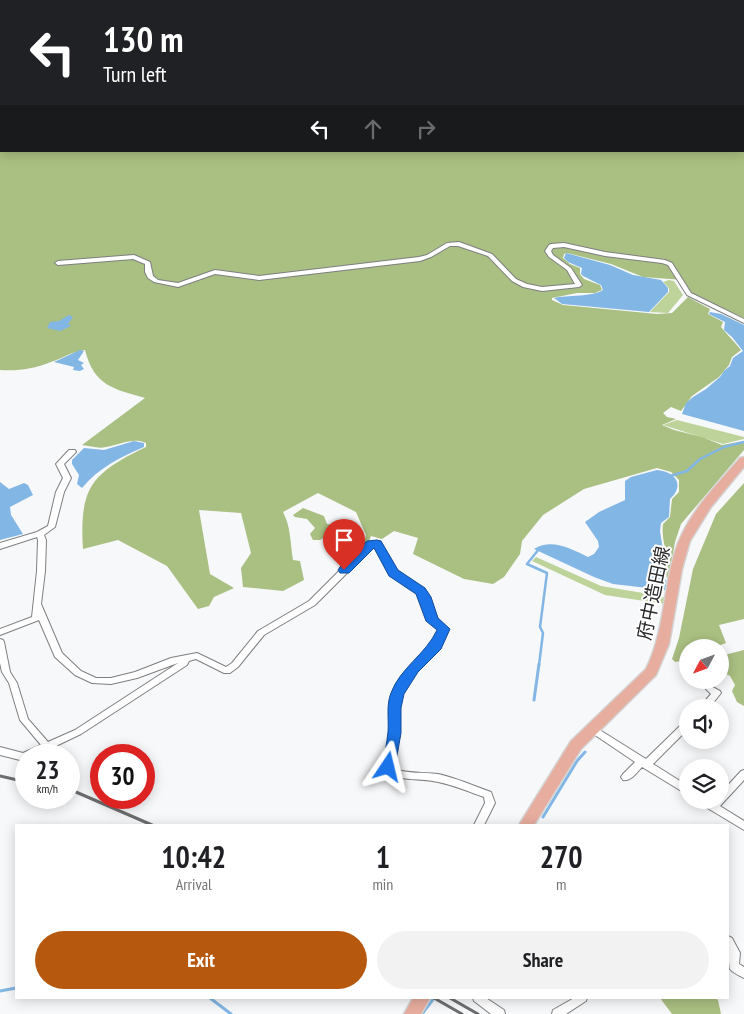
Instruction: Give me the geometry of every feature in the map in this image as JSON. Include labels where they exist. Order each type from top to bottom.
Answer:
[{"type":"main road","name":"府中造田線","points":[[527,824],[576,745],[641,684],[660,658],[665,640],[680,554],[688,531],[699,514],[744,460]]},
{"type":"main road","points":[[412,1014],[421,999]]},
{"type":"street","points":[[58,263],[134,257],[148,263],[150,277],[156,281],[178,285],[215,272],[259,278],[420,259],[450,244],[459,244],[490,255],[514,280],[542,289],[579,285],[569,269],[551,256],[548,251],[552,246],[564,245],[605,254],[663,261],[670,264],[689,294],[744,321]]},
{"type":"street","points":[[0,546],[40,534],[51,527],[60,492],[67,478],[60,464],[72,452]]},
{"type":"street","points":[[0,632],[36,620],[42,563],[42,540],[40,534]]},
{"type":"street","points":[[37,604],[58,655],[82,676],[96,681],[110,681],[137,675],[170,661],[197,656],[227,671],[235,665],[261,633],[312,603],[358,555],[371,544],[377,544],[394,573],[420,591],[425,597],[432,621],[444,629],[436,646],[413,669],[397,693],[394,708],[395,733],[388,767],[395,774],[431,776],[488,796],[490,803],[480,824]]},
{"type":"street","points":[[0,642],[6,672],[13,683],[24,720],[45,744]]},
{"type":"street","points":[[48,744],[78,732],[184,663],[186,658]]},
{"type":"street","points":[[711,689],[717,693],[711,699]]},
{"type":"street","points":[[592,729],[679,785]]},
{"type":"street","points":[[626,777],[679,731]]},
{"type":"street","points":[[0,751],[15,755]]},
{"type":"street","points":[[729,790],[744,774]]},
{"type":"street","points":[[717,809],[744,826]]},
{"type":"street","points":[[729,943],[735,953],[734,966],[744,973]]},
{"type":"street","points":[[479,999],[500,1014]]},
{"type":"street","points":[[557,1014],[580,999]]},
{"type":"green space","points":[[0,152],[744,152],[744,318],[693,295],[683,280],[643,277],[611,264],[567,253],[564,254],[563,258],[570,264],[580,268],[580,274],[584,279],[600,285],[602,290],[595,293],[577,293],[552,298],[552,300],[563,305],[657,314],[672,313],[688,297],[710,309],[708,314],[723,322],[721,327],[741,350],[732,357],[729,365],[719,377],[692,396],[681,411],[671,407],[663,413],[667,417],[676,419],[662,425],[674,430],[702,437],[722,445],[744,441],[744,450],[681,524],[675,542],[668,581],[663,524],[670,517],[672,499],[679,492],[679,480],[671,472],[657,468],[584,489],[543,515],[522,541],[520,554],[504,577],[493,584],[464,579],[413,554],[418,538],[394,531],[382,539],[371,536],[368,544],[352,558],[342,552],[328,536],[320,540],[313,540],[310,534],[315,528],[307,519],[293,515],[303,508],[324,516],[327,524],[332,525],[357,545],[365,539],[366,535],[356,512],[318,493],[283,512],[289,529],[293,560],[300,561],[304,580],[283,591],[243,587],[241,568],[251,553],[241,513],[199,510],[210,574],[234,588],[214,597],[209,606],[198,609],[167,566],[118,540],[83,549],[82,528],[84,511],[87,496],[93,484],[101,474],[113,465],[146,447],[146,443],[131,441],[100,448],[82,445],[145,398],[124,392],[100,379],[89,362],[85,350],[32,368],[0,370]]},
{"type":"green space","points":[[674,281],[683,295],[668,313],[650,312],[669,292],[669,288],[663,282]]},
{"type":"green space","points":[[677,420],[744,437],[744,439],[723,444],[663,425]]},
{"type":"green space","points":[[744,483],[744,619],[719,625],[724,639],[679,639],[679,661],[675,662],[672,659],[679,638],[693,569],[716,514]]},
{"type":"green space","points":[[536,557],[601,586],[661,596],[666,599],[664,604],[605,595],[532,561]]},
{"type":"green space","points":[[744,650],[744,706],[737,702],[732,691],[735,685],[729,676],[729,654]]},
{"type":"green space","points":[[661,999],[716,999],[721,1014],[672,1014]]},
{"type":"water","points":[[566,253],[610,265],[633,275],[661,280],[668,288],[668,292],[649,312],[562,304],[554,298],[593,294],[603,290],[601,285],[581,274],[582,268],[568,262],[564,258]]},
{"type":"water","points":[[710,312],[721,314],[744,325],[744,431],[682,414],[686,403],[720,377],[730,366],[733,358],[743,351],[724,330],[725,322],[709,314]]},
{"type":"water","points":[[69,315],[73,317],[68,324],[71,326],[60,331],[47,328],[50,322],[59,321]]},
{"type":"water","points":[[80,350],[84,351],[78,360],[84,363],[81,365],[84,369],[80,371],[73,370],[74,367],[54,362]]},
{"type":"water","points":[[134,441],[144,443],[144,447],[118,459],[95,475],[82,488],[77,484],[79,475],[72,464],[72,460],[84,448],[104,450]]},
{"type":"water","points":[[657,470],[669,473],[676,480],[677,484],[675,494],[670,499],[669,517],[661,523],[660,531],[665,563],[663,576],[667,582],[665,590],[613,584],[534,549],[548,544],[568,548],[588,557],[594,554],[599,547],[598,541],[585,522],[599,512],[625,500],[625,481],[631,477]]},
{"type":"water","points":[[0,482],[9,489],[24,483],[28,485],[33,495],[10,507],[11,515],[23,534],[0,540]]},
{"type":"waterway","points":[[670,476],[687,471],[700,459],[724,447],[744,442]]},
{"type":"waterway","points":[[539,549],[527,564],[547,573],[540,627],[543,633],[539,665]]},
{"type":"waterway","points":[[534,700],[539,664]]},
{"type":"waterway","points":[[543,817],[577,761],[585,752]]},
{"type":"waterway","points":[[0,991],[15,988]]},
{"type":"waterway","points":[[211,999],[231,1014]]},
{"type":"waterway","points":[[422,1014],[433,999]]},
{"type":"railway","points":[[0,776],[15,779]]},
{"type":"railway","points":[[80,794],[150,824]]},
{"type":"railway","points":[[436,999],[462,1014]]},
{"type":"railway","points":[[452,999],[478,1014]]},
{"type":"route","points":[[344,570],[371,544],[377,544],[394,573],[411,584],[425,597],[432,621],[444,629],[436,646],[413,669],[397,693],[394,708],[395,733],[388,767]]}]
